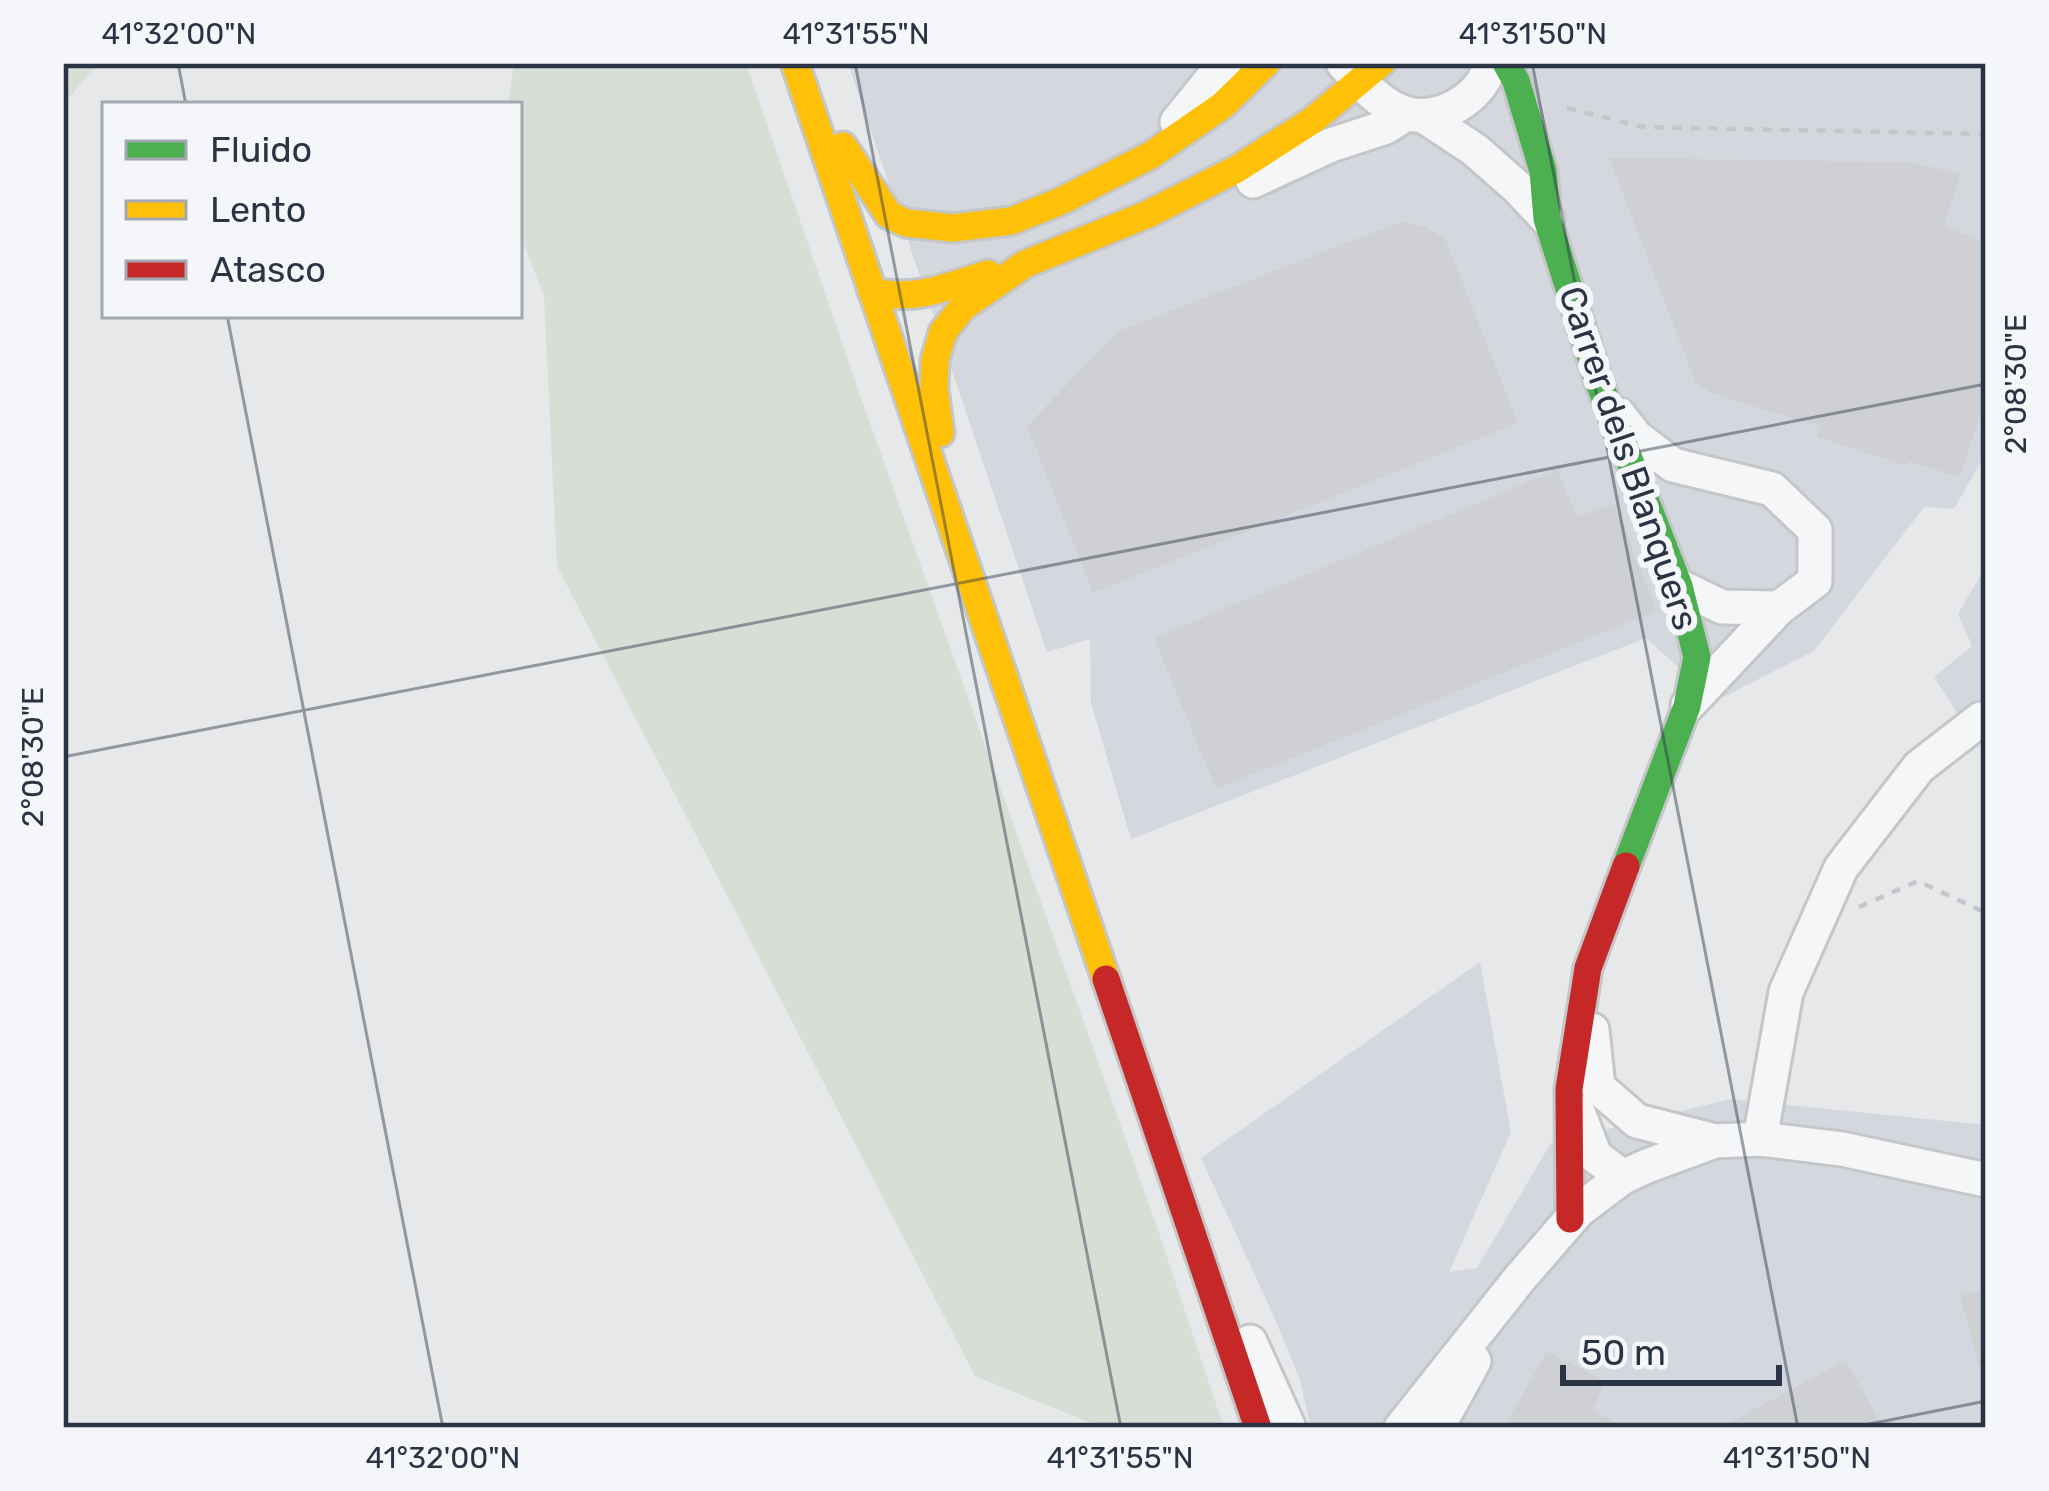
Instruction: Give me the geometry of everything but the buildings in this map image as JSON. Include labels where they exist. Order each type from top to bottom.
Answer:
[{"type":"street","points":[[796,63],[872,194],[890,215],[921,227],[1011,221]]},
{"type":"street","points":[[796,63],[1258,1428]]},
{"type":"street","points":[[1151,155],[1225,63]]},
{"type":"street","points":[[938,252],[1061,201],[1151,155],[1223,104],[1266,63]]},
{"type":"street","points":[[1187,196],[1240,187],[1330,145],[1416,115],[1449,110],[1478,89],[1491,63]]},
{"type":"street","name":"Carrer dels Blanquers","points":[[1506,63],[1543,171],[1547,219],[1604,396],[1679,586],[1697,657],[1687,706],[1588,968],[1584,1088],[1570,1220]]},
{"type":"street","points":[[872,292],[898,299],[924,296],[1024,264],[1187,196],[1273,146],[1362,70]]},
{"type":"street","name":"Carrer dels Blanquers","points":[[1362,70],[1382,102],[1416,115],[1475,150],[1547,219]]},
{"type":"street","points":[[957,544],[934,398],[938,341],[964,305],[1024,264]]},
{"type":"street","points":[[872,292],[899,268]]},
{"type":"street","points":[[1604,396],[1636,437],[1673,465],[1772,489],[1815,530],[1815,581],[1779,608],[1687,706]]},
{"type":"street","points":[[1679,586],[1722,607],[1779,608]]},
{"type":"street","points":[[1760,1138],[1786,992],[1841,868],[1919,767],[1981,719]]},
{"type":"street","points":[[1584,1088],[1636,1121],[1715,1142]]},
{"type":"street","name":"Carrer dels Blanquers","points":[[1584,1088],[1595,1156],[1623,1177]]},
{"type":"street","points":[[1400,1428],[1570,1220],[1623,1177],[1715,1142],[1760,1138],[1842,1149],[1986,1180]]},
{"type":"street","points":[[1165,1149],[1289,1428]]},
{"type":"street","points":[[1437,1428],[1520,1278]]},
{"type":"path","points":[[1520,97],[1643,127],[1986,134]]},
{"type":"path","points":[[1815,927],[1918,881],[1986,913]]},
{"type":"shaded area","points":[[63,63],[98,63],[63,105]]},
{"type":"shaded area","points":[[514,63],[746,63],[1224,1428],[1103,1428],[975,1376],[557,566],[544,296],[522,240],[522,102],[508,102]]},
{"type":"shaded area","points":[[848,63],[1986,63],[1986,453],[1954,509],[1924,507],[1814,651],[1716,701],[1646,638],[1131,839],[1091,703],[1090,639],[1047,652]]},
{"type":"shaded area","points":[[1986,566],[1986,734],[1976,742],[1934,677],[1972,646],[1958,614]]},
{"type":"shaded area","points":[[1480,962],[1511,1132],[1449,1272],[1477,1268],[1551,1143],[1730,1099],[1986,1125],[1986,1428],[1317,1428],[1309,1421],[1300,1380],[1275,1319],[1201,1158]]},
{"type":"traffic: fast","points":[[1506,63],[1516,81],[1543,171],[1547,219],[1598,380],[1679,586],[1697,657],[1687,706],[1626,866]]},
{"type":"traffic: slow","points":[[795,63],[1106,979]]},
{"type":"traffic: slow","points":[[843,146],[889,215],[906,223],[953,228],[1011,221],[1151,155],[1223,105],[1266,63]]},
{"type":"traffic: slow","points":[[940,433],[935,360],[943,332],[963,307],[1025,264],[1148,214],[1237,169],[1313,120],[1381,63]]},
{"type":"traffic: slow","points":[[872,292],[918,294],[988,274]]},
{"type":"traffic: jam","points":[[1570,1219],[1569,1089],[1588,968],[1626,866]]},
{"type":"traffic: jam","points":[[1106,979],[1258,1428]]}]
